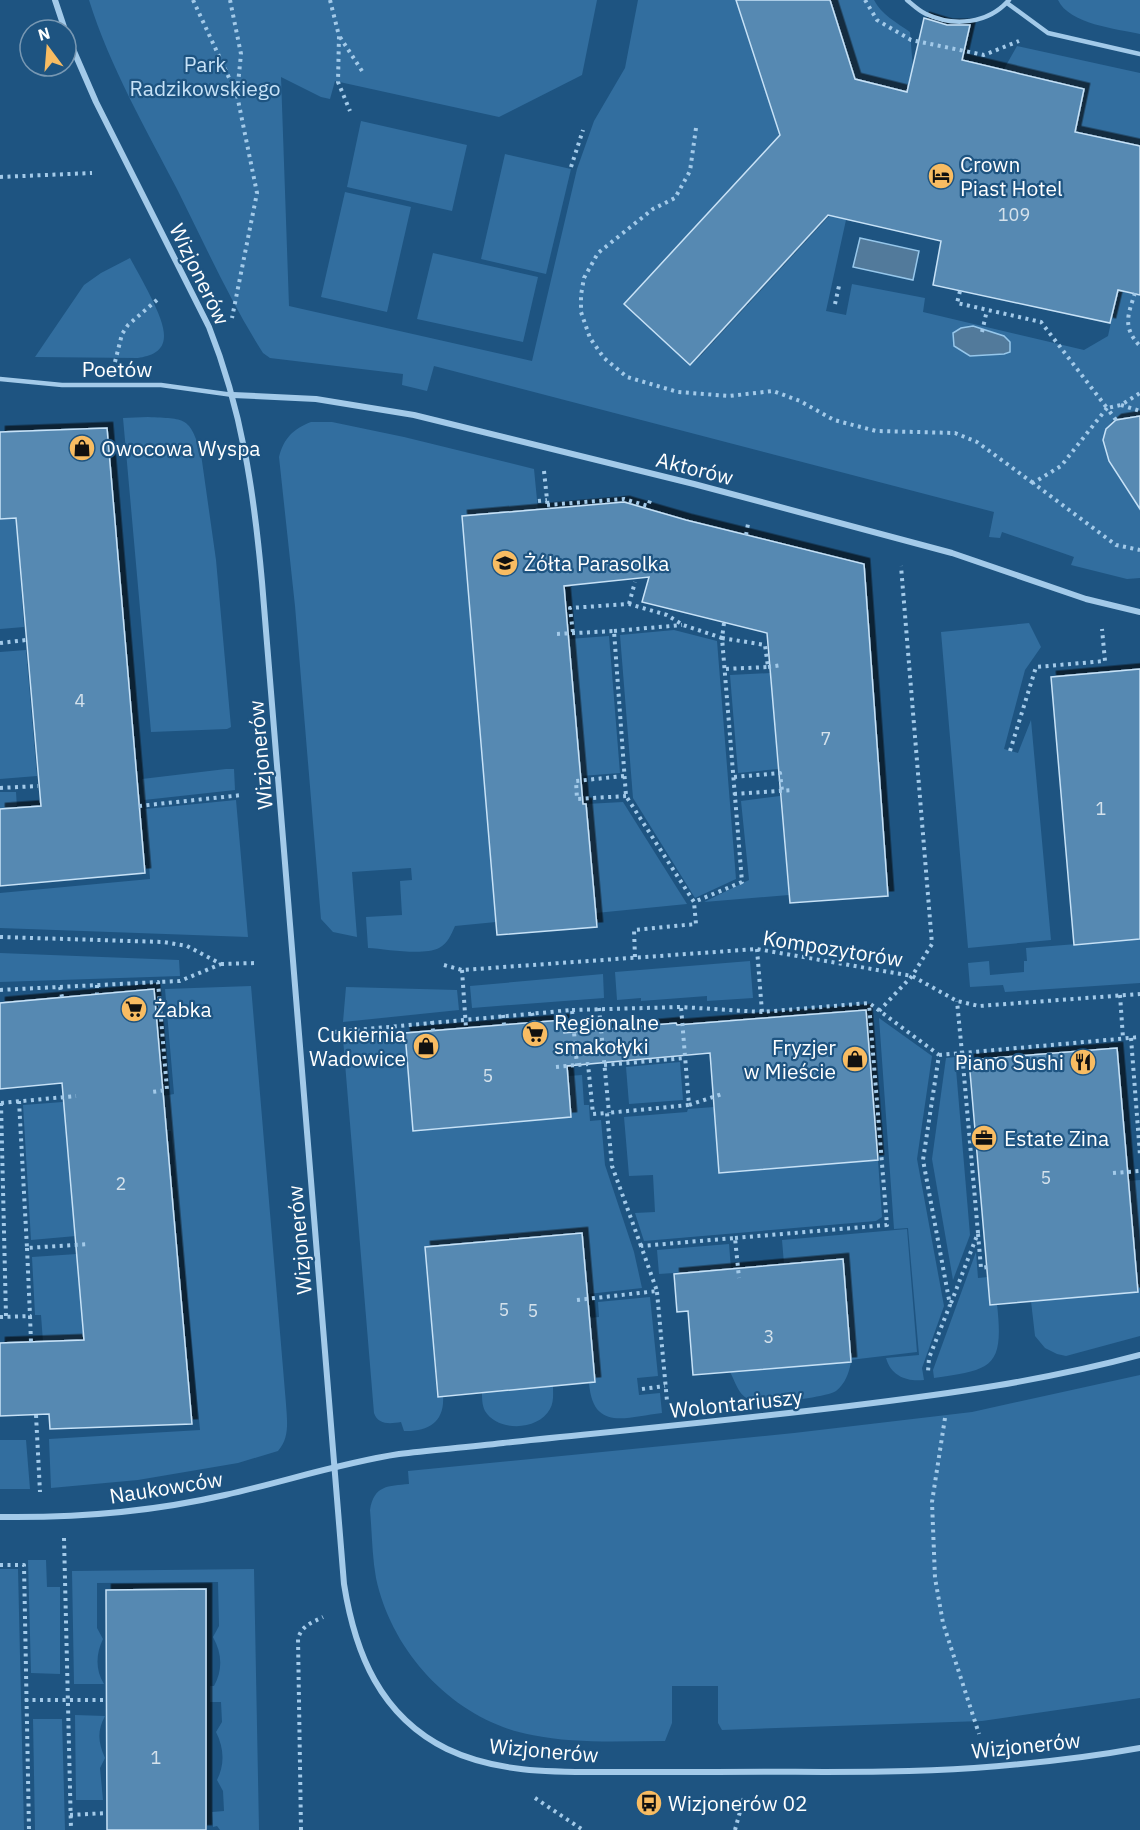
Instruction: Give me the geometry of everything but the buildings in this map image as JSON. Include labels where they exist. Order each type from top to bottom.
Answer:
[{"type":"street","name":"Wizjonerów","points":[[55,0],[61,18]]},
{"type":"street","name":"Wizjonerów","points":[[78,61],[96,102],[209,327],[232,394],[248,464],[258,536],[333,1467],[349,1613],[364,1661],[384,1695],[408,1723],[447,1749],[472,1759],[524,1769],[578,1772],[874,1771],[972,1768],[1058,1760],[1140,1748]]},
{"type":"street","name":"Aktorów","points":[[232,394],[316,399],[414,415],[694,484],[952,554],[1086,599],[1140,612]]},
{"type":"street","name":"Wolontariuszy","points":[[333,1467],[419,1452],[720,1422],[931,1397],[1036,1379],[1140,1355]]},
{"type":"street","name":"Naukowców","points":[[0,1517],[32,1518],[128,1512],[221,1496],[275,1484],[333,1467]]},
{"type":"lane","points":[[907,0],[924,13],[945,21],[967,22],[989,16],[1008,1],[1048,33],[1140,54]]},
{"type":"lane","name":"Poetów","points":[[0,379],[62,385],[161,385],[232,394]]},
{"type":"path","points":[[193,0],[237,94],[257,193],[232,318]]},
{"type":"path","points":[[230,0],[241,54],[237,94]]},
{"type":"path","points":[[330,0],[339,36],[338,82],[350,111]]},
{"type":"path","points":[[865,0],[877,20],[911,40],[984,56],[1019,40],[1030,43]]},
{"type":"path","points":[[339,36],[362,71]]},
{"type":"path","points":[[696,128],[690,171],[675,198],[653,209],[598,253],[584,278],[581,312],[590,338],[604,358],[627,377],[678,392],[729,396],[773,392],[800,401],[834,420],[876,431],[955,433],[977,442],[1116,545],[1140,550]]},
{"type":"path","points":[[571,167],[583,130]]},
{"type":"path","points":[[0,177],[92,173]]},
{"type":"path","points":[[836,304],[839,286]]},
{"type":"path","points":[[960,291],[957,303],[1041,322],[1116,420]]},
{"type":"path","points":[[1135,293],[1128,316],[1128,328],[1140,346]]},
{"type":"path","points":[[114,366],[122,334],[128,325],[158,299]]},
{"type":"path","points":[[982,332],[987,310]]},
{"type":"path","points":[[1033,483],[1061,466],[1107,408],[1121,405],[1140,393]]},
{"type":"path","points":[[1121,405],[1140,411]]},
{"type":"path","points":[[544,476],[547,505]]},
{"type":"path","points":[[538,501],[547,505],[624,499],[648,506],[652,495]]},
{"type":"path","points":[[879,1011],[912,976],[932,944],[900,541]]},
{"type":"path","points":[[629,604],[635,582]]},
{"type":"path","points":[[573,633],[570,608],[629,604],[667,615],[683,625],[722,638],[765,645],[768,667]]},
{"type":"path","points":[[694,902],[742,882],[722,638],[724,622]]},
{"type":"path","points":[[1010,751],[1036,667],[1105,661],[1102,624]]},
{"type":"path","points":[[557,634],[683,625]]},
{"type":"path","points":[[614,631],[626,796],[694,902],[696,924],[634,930],[635,957]]},
{"type":"path","points":[[0,643],[26,640]]},
{"type":"path","points":[[725,669],[782,665]]},
{"type":"path","points":[[734,777],[780,773],[782,791]]},
{"type":"path","points":[[624,776],[576,781],[576,791],[577,799],[626,796]]},
{"type":"path","points":[[0,788],[38,786]]},
{"type":"path","points":[[735,794],[792,790]]},
{"type":"path","points":[[570,792],[576,791]]},
{"type":"path","points":[[140,806],[242,795]]},
{"type":"path","points":[[0,937],[163,942],[187,946],[221,964]]},
{"type":"path","points":[[757,949],[762,1012]]},
{"type":"path","name":"Kompozytorów","points":[[444,965],[462,970],[757,949],[912,976],[957,1001],[979,1006],[1140,994]]},
{"type":"path","points":[[0,990],[180,981],[221,964],[256,963]]},
{"type":"path","points":[[462,970],[466,1028]]},
{"type":"path","points":[[152,1092],[167,1090],[158,982]]},
{"type":"path","points":[[97,985],[97,994]]},
{"type":"path","points":[[60,987],[62,997]]},
{"type":"path","points":[[1120,995],[1123,1038]]},
{"type":"path","points":[[957,1001],[981,1268],[987,1267]]},
{"type":"path","points":[[641,1246],[887,1225],[869,1004]]},
{"type":"path","points":[[334,1032],[432,1021],[598,1008],[681,1007],[762,1012],[869,1004],[939,1055],[1140,1037]]},
{"type":"path","points":[[681,1007],[689,1105]]},
{"type":"path","points":[[598,1008],[612,1166],[657,1291],[667,1401]]},
{"type":"path","points":[[572,1010],[577,1065]]},
{"type":"path","points":[[532,1013],[534,1023]]},
{"type":"path","points":[[503,1015],[504,1025]]},
{"type":"path","points":[[432,1021],[433,1031]]},
{"type":"path","points":[[1131,1038],[1138,1099],[1140,1155]]},
{"type":"path","points":[[939,1055],[923,1160],[950,1305]]},
{"type":"path","points":[[604,1065],[685,1058]]},
{"type":"path","points":[[556,1067],[588,1064],[593,1114],[689,1105],[722,1094]]},
{"type":"path","points":[[6,1317],[1,1103],[76,1096]]},
{"type":"path","points":[[20,1101],[31,1342]]},
{"type":"path","points":[[1113,1173],[1140,1171]]},
{"type":"path","points":[[931,1397],[929,1358],[978,1233]]},
{"type":"path","points":[[735,1238],[739,1278]]},
{"type":"path","points":[[27,1248],[89,1244]]},
{"type":"path","points":[[577,1300],[657,1291]]},
{"type":"path","points":[[0,1317],[30,1316]]},
{"type":"path","points":[[642,1389],[666,1386]]},
{"type":"path","points":[[949,1394],[932,1502],[935,1578],[943,1623],[979,1734]]},
{"type":"path","points":[[36,1416],[40,1496]]},
{"type":"path","points":[[64,1538],[71,1830]]},
{"type":"path","points":[[0,1565],[24,1565],[29,1830]]},
{"type":"path","points":[[301,1830],[298,1638],[307,1625],[323,1617]]},
{"type":"path","points":[[26,1701],[107,1700]]},
{"type":"path","points":[[735,1830],[744,1797]]},
{"type":"path","points":[[535,1798],[583,1830]]},
{"type":"path","points":[[70,1815],[107,1814]]},
{"type":"green space","name":"Park Radzikowskiego","points":[[89,0],[597,0],[582,75],[499,117],[335,81],[330,99],[321,97],[281,77],[289,306],[532,361],[577,169],[594,121],[625,68],[638,0],[736,0],[773,113],[790,115],[780,156],[764,152],[624,304],[689,364],[832,211],[861,197],[855,222],[846,220],[826,311],[846,315],[852,284],[925,298],[923,312],[1084,350],[1108,336],[1118,290],[1140,295],[1140,578],[1127,579],[1071,565],[1074,557],[1002,532],[1000,538],[989,537],[994,512],[434,366],[427,391],[402,385],[403,374],[270,358],[263,353],[218,273],[129,97],[107,49]]},
{"type":"green space","points":[[830,0],[874,0],[885,14],[910,32],[913,69],[907,92],[858,86]]},
{"type":"green space","points":[[1058,0],[1140,0],[1140,34],[1083,20],[1072,15]]},
{"type":"green space","points":[[1017,46],[1140,73],[1140,146],[1064,130],[1078,118],[1084,89],[1004,69]]},
{"type":"green space","points":[[361,121],[467,145],[452,211],[347,187]]},
{"type":"green space","points":[[505,154],[571,169],[546,274],[481,259]]},
{"type":"green space","points":[[345,192],[411,207],[387,312],[321,297]]},
{"type":"green space","points":[[433,253],[538,277],[523,342],[417,319]]},
{"type":"green space","points":[[130,258],[160,319],[164,336],[162,346],[152,354],[138,358],[35,357],[84,285]]},
{"type":"green space","points":[[123,418],[170,418],[184,422],[193,432],[201,454],[216,560],[231,727],[227,729],[151,732]]},
{"type":"green space","points":[[311,422],[332,422],[404,437],[534,469],[538,510],[462,516],[496,922],[455,926],[445,944],[424,952],[368,948],[366,917],[402,915],[400,881],[412,880],[411,868],[352,872],[357,937],[333,932],[321,919],[295,606],[279,457],[290,435]]},
{"type":"green space","points":[[16,518],[24,627],[0,629],[0,519]]},
{"type":"green space","points":[[1029,623],[1041,647],[1025,670],[1004,749],[1018,753],[1031,720],[1051,940],[968,948],[941,632]]},
{"type":"green space","points":[[674,630],[717,641],[736,879],[695,898],[633,798],[620,635]]},
{"type":"green space","points":[[609,636],[620,773],[581,776],[569,639]]},
{"type":"green space","points":[[26,650],[37,776],[0,779],[0,652]]},
{"type":"green space","points":[[771,673],[778,769],[738,773],[730,675]]},
{"type":"green space","points":[[234,769],[235,790],[144,800],[142,779]]},
{"type":"green space","points":[[0,792],[16,792],[17,808],[0,809]]},
{"type":"green space","points":[[780,796],[789,895],[704,902],[749,880],[741,801]]},
{"type":"green space","points":[[236,800],[248,937],[0,928],[0,893],[150,879],[145,809]]},
{"type":"green space","points":[[623,802],[687,904],[596,913],[586,804]]},
{"type":"green space","points":[[1140,939],[1140,983],[1005,992],[1003,985],[970,987],[968,963],[989,961],[990,975],[1024,972],[1024,961],[1027,961],[1026,948]]},
{"type":"green space","points":[[0,953],[179,960],[180,976],[0,982]]},
{"type":"green space","points":[[750,961],[753,998],[707,1001],[707,996],[641,1001],[641,998],[617,1000],[615,972]]},
{"type":"green space","points":[[603,974],[604,998],[472,1008],[470,986]]},
{"type":"green space","points":[[251,986],[286,1404],[287,1429],[282,1446],[278,1451],[238,1463],[138,1480],[51,1488],[49,1439],[200,1430],[171,1131],[166,1131],[163,1096],[174,1094],[165,989]]},
{"type":"green space","points":[[346,987],[457,990],[459,1010],[343,1022]]},
{"type":"green space","points":[[879,1018],[932,1056],[917,1159],[944,1306],[922,1368],[924,1380],[906,1379],[900,1376],[888,1364],[886,1358],[919,1355],[908,1228],[894,1229]]},
{"type":"green space","points":[[405,1033],[414,1131],[570,1117],[568,1076],[582,1075],[584,1105],[589,1105],[590,1121],[601,1120],[605,1165],[634,1252],[642,1288],[588,1294],[582,1233],[425,1247],[437,1396],[443,1396],[443,1405],[438,1419],[433,1424],[413,1431],[404,1431],[401,1422],[381,1422],[374,1413],[343,1039]]},
{"type":"green space","points":[[955,1057],[970,1235],[953,1280],[932,1159],[946,1058]]},
{"type":"green space","points":[[680,1062],[683,1100],[629,1104],[626,1067]]},
{"type":"green space","points":[[76,1101],[76,1236],[31,1240],[23,1105]]},
{"type":"green space","points":[[714,1107],[720,1173],[878,1160],[882,1217],[876,1221],[644,1241],[635,1213],[655,1212],[653,1175],[629,1176],[624,1117],[687,1112],[688,1109]]},
{"type":"green space","points":[[1140,1180],[1140,1336],[1066,1356],[1045,1348],[1035,1336],[1031,1301],[1138,1292],[1129,1181]]},
{"type":"green space","points":[[907,1229],[917,1352],[850,1360],[843,1259],[784,1264],[782,1240]]},
{"type":"green space","points":[[729,1244],[731,1269],[659,1274],[657,1250]]},
{"type":"green space","points":[[976,1252],[978,1278],[988,1277],[990,1304],[997,1304],[999,1325],[996,1353],[982,1368],[934,1378],[933,1370]]},
{"type":"green space","points":[[77,1254],[97,1339],[43,1342],[41,1315],[35,1315],[32,1257]]},
{"type":"green space","points":[[650,1297],[658,1376],[637,1378],[639,1395],[660,1393],[662,1413],[624,1418],[604,1415],[597,1409],[592,1399],[589,1383],[595,1382],[589,1318],[599,1317],[598,1302]]},
{"type":"green space","points":[[851,1362],[846,1378],[836,1391],[792,1400],[765,1402],[748,1399],[739,1391],[730,1372]]},
{"type":"green space","points":[[1140,1375],[1140,1698],[982,1721],[722,1730],[718,1723],[718,1686],[672,1686],[672,1723],[665,1741],[549,1738],[504,1727],[478,1715],[453,1699],[432,1680],[412,1657],[396,1633],[384,1606],[376,1578],[370,1510],[372,1502],[383,1488],[409,1484],[408,1471],[794,1433],[972,1412]]},
{"type":"green space","points":[[553,1386],[553,1401],[550,1409],[537,1422],[528,1425],[499,1423],[491,1418],[483,1406],[482,1392]]},
{"type":"green space","points":[[0,1440],[26,1440],[30,1489],[0,1489]]},
{"type":"green space","points":[[28,1560],[46,1560],[47,1587],[60,1587],[60,1674],[31,1673]]},
{"type":"green space","points":[[0,1569],[18,1569],[24,1830],[0,1830]]},
{"type":"green space","points":[[254,1569],[259,1830],[220,1830],[217,1826],[213,1827],[212,1812],[224,1811],[223,1791],[217,1780],[222,1762],[221,1744],[216,1732],[222,1722],[221,1702],[210,1702],[210,1686],[214,1686],[220,1668],[220,1655],[213,1637],[219,1626],[218,1582],[97,1583],[97,1628],[103,1639],[99,1650],[98,1667],[104,1684],[74,1684],[72,1571]]},
{"type":"green space","points":[[75,1715],[105,1716],[99,1737],[105,1758],[100,1768],[103,1800],[76,1800]]},
{"type":"green space","points":[[33,1719],[62,1719],[65,1830],[35,1830]]},
{"type":"shaded area","points":[[860,238],[919,251],[913,280],[853,267]]},
{"type":"shaded area","points":[[973,326],[1004,336],[1010,342],[1010,352],[970,356],[954,346],[953,333],[961,328]]},
{"type":"place","name":"Crown Piast Hotel","points":[[941,176]]},
{"type":"place","name":"Owocowa Wyspa","points":[[82,448]]},
{"type":"place","name":"Żółta Parasolka","points":[[505,563]]},
{"type":"place","name":"Żabka","points":[[134,1009]]},
{"type":"place","name":"Regionalne smakołyki","points":[[535,1034]]},
{"type":"place","name":"Cukiernia Wadowice","points":[[426,1046]]},
{"type":"place","name":"Fryzjer w Mieście","points":[[855,1059]]},
{"type":"place","name":"Piano Sushi","points":[[1083,1062]]},
{"type":"place","name":"Estate Zina","points":[[984,1138]]},
{"type":"place","name":"Wizjonerów 02","points":[[649,1803]]}]
